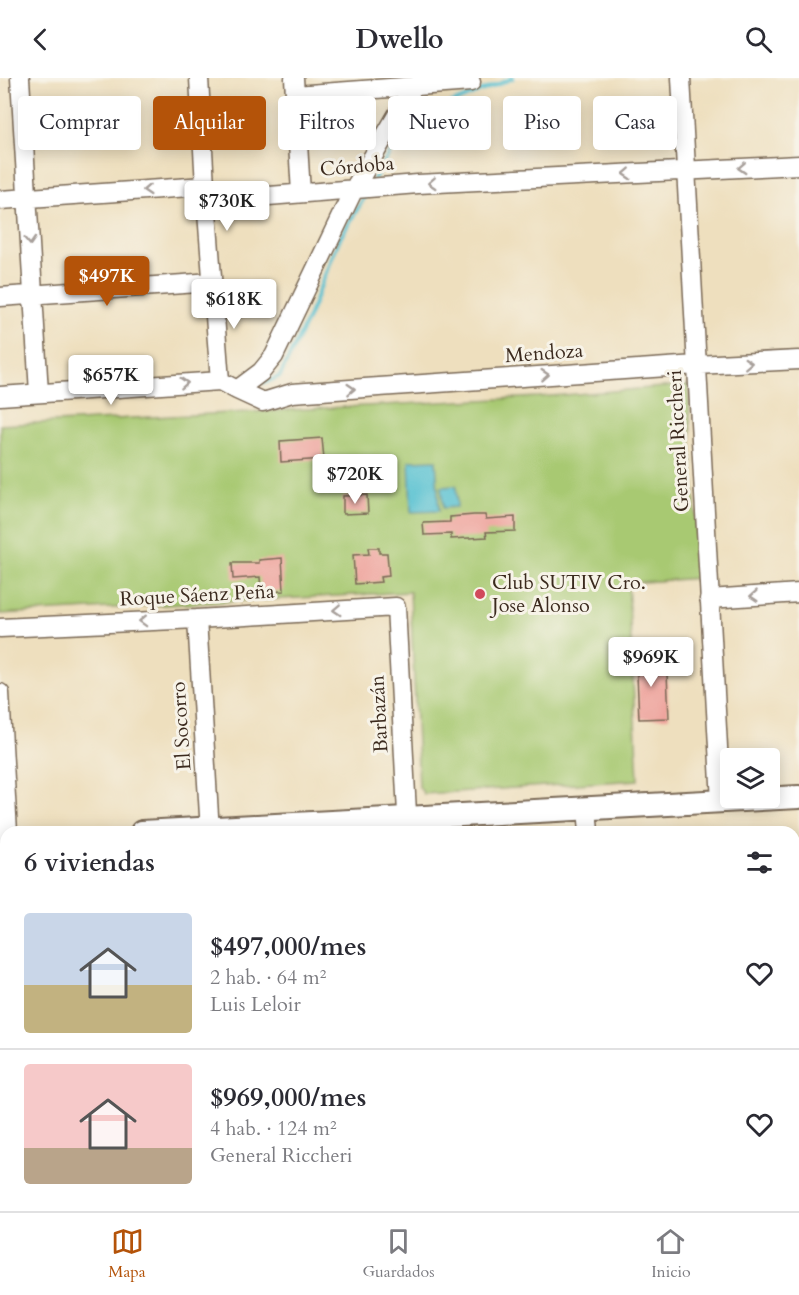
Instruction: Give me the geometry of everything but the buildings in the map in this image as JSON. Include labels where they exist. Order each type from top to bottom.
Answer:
[{"type":"main road","points":[[780,798],[799,797]]},
{"type":"main road","points":[[407,826],[587,808],[720,801]]},
{"type":"street","points":[[20,78],[39,393]]},
{"type":"street","points":[[0,396],[220,381],[199,78]]},
{"type":"street","name":"General Riccheri","points":[[681,78],[720,784]]},
{"type":"street","points":[[302,194],[294,86],[471,82]]},
{"type":"street","points":[[237,390],[261,372],[274,356],[354,189],[423,83]]},
{"type":"street","name":"Córdoba","points":[[0,200],[206,194],[302,194],[418,184],[799,165]]},
{"type":"street","points":[[0,297],[212,282]]},
{"type":"street","name":"Mendoza","points":[[220,381],[263,402],[292,393],[799,360]]},
{"type":"street","points":[[709,598],[799,593]]},
{"type":"street","name":"Roque Sáenz Peña","points":[[0,628],[396,607]]},
{"type":"street","name":"Barbazán","points":[[396,607],[407,826]]},
{"type":"street","name":"El Socorro","points":[[197,619],[210,826]]},
{"type":"street","points":[[0,693],[8,826]]},
{"type":"street","points":[[587,808],[588,826]]},
{"type":"green space","points":[[688,385],[699,578],[628,583],[638,780],[424,794],[419,787],[410,592],[0,614],[0,425],[539,397]]},
{"type":"water","points":[[436,460],[439,511],[411,512],[409,461]]},
{"type":"water","points":[[456,486],[457,507],[443,508],[441,487]]},
{"type":"waterway","points":[[374,179],[400,136],[418,117],[513,78]]},
{"type":"waterway","points":[[265,383],[280,376],[308,318],[339,240],[364,198]]},
{"type":"place","name":"Club SUTIV Cro. Jose Alonso","points":[[480,594]]}]
